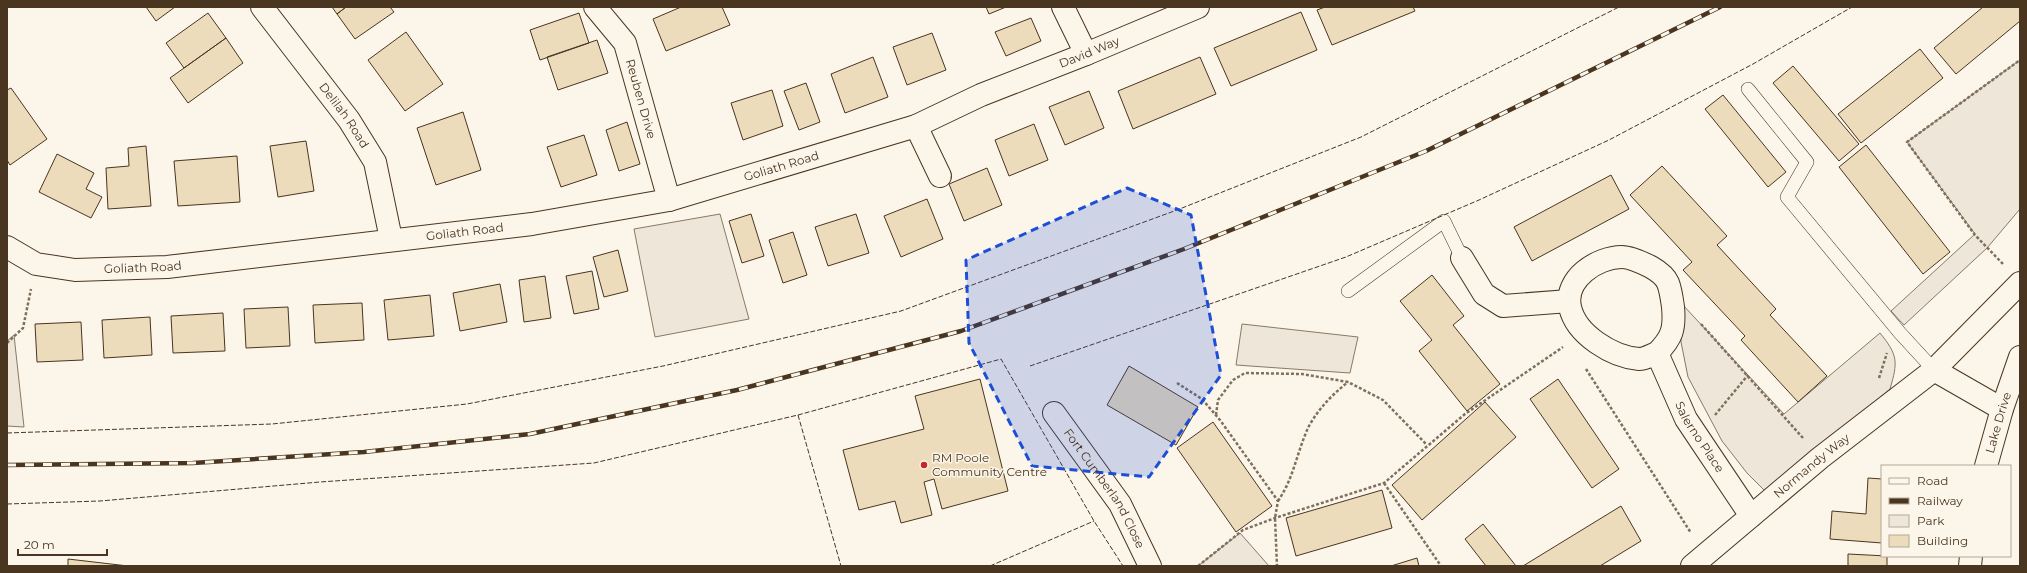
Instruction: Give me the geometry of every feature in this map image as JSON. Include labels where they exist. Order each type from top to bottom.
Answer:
[{"type":"street","name":"Delilah Road","points":[[262,7],[349,120],[375,162],[391,240]]},
{"type":"street","name":"Reuben Drive","points":[[595,7],[625,43],[640,92],[669,200]]},
{"type":"street","points":[[1063,7],[1086,54]]},
{"type":"street","name":"David Way","points":[[981,95],[1086,54],[1198,7]]},
{"type":"street","name":"Goliath Road","points":[[7,247],[36,264],[75,270],[167,267],[532,224],[669,200],[916,126],[981,95]]},
{"type":"street","points":[[916,126],[940,176]]},
{"type":"street","points":[[1624,257],[1647,265],[1660,272],[1668,283],[1674,318],[1669,341],[1656,353],[1641,359],[1627,357],[1604,348],[1584,332],[1571,313],[1569,301],[1572,290],[1580,276],[1590,267],[1601,261],[1624,257]]},
{"type":"street","points":[[1462,258],[1484,294],[1503,306],[1569,301]]},
{"type":"street","name":"Normandy Way","points":[[1699,561],[1820,458],[1934,370],[2020,283]]},
{"type":"street","name":"Salerno Place","points":[[1656,353],[1686,419],[1751,516]]},
{"type":"street","name":"Lake Drive","points":[[1986,465],[2002,409],[2020,357]]},
{"type":"street","points":[[1934,370],[2002,409]]},
{"type":"street","name":"Fort Cumberland Close","points":[[1054,413],[1120,504],[1150,566]]},
{"type":"lane","points":[[1748,89],[1807,162],[1787,197],[1900,333],[1934,370]]},
{"type":"lane","points":[[1348,291],[1444,222],[1462,258]]},
{"type":"path","points":[[2004,265],[1975,234],[1907,142],[2020,60]]},
{"type":"path","points":[[7,343],[23,328],[36,264]]},
{"type":"path","points":[[1672,300],[1682,304],[1748,375],[1820,458]]},
{"type":"path","points":[[1198,566],[1243,530],[1384,482],[1464,414],[1584,332]]},
{"type":"path","points":[[1582,362],[1699,561]]},
{"type":"path","points":[[1216,415],[1218,400],[1233,380],[1245,373],[1302,374],[1348,382],[1383,400],[1427,445]]},
{"type":"path","points":[[1697,435],[1748,375]]},
{"type":"path","points":[[1277,566],[1275,518],[1278,501],[1287,488],[1309,427],[1325,401],[1348,382]]},
{"type":"path","points":[[1177,383],[1202,399],[1216,415],[1278,501]]},
{"type":"path","points":[[1384,482],[1441,566]]},
{"type":"highlighted area","points":[[1127,188],[1191,215],[1221,375],[1149,477],[1032,466],[969,343],[966,260]]},
{"type":"green space","points":[[2020,60],[2020,209],[1987,248],[1904,325],[1891,311],[1975,234],[1907,142]]},
{"type":"green space","points":[[720,214],[749,319],[655,337],[634,229]]},
{"type":"green space","points":[[1682,304],[1784,414],[1880,333],[1890,347],[1895,359],[1890,389],[1766,492],[1747,473],[1722,441],[1688,377],[1681,342]]},
{"type":"green space","points":[[1242,324],[1358,337],[1350,373],[1236,365]]},
{"type":"green space","points":[[14,335],[24,427],[7,426],[7,341]]},
{"type":"green space","points":[[1240,533],[1269,566],[1198,566]]},
{"type":"building","points":[[146,7],[175,7],[156,21]]},
{"type":"building","points":[[332,7],[346,7],[337,14]]},
{"type":"building","points":[[346,7],[390,7],[394,12],[355,39],[337,14]]},
{"type":"building","points":[[681,7],[722,7],[730,25],[666,51],[653,19]]},
{"type":"building","points":[[986,7],[1006,7],[989,14]]},
{"type":"building","points":[[1325,7],[1413,7],[1415,11],[1332,45],[1317,10]]},
{"type":"building","points":[[1983,7],[2020,7],[2020,21],[1956,74],[1934,48]]},
{"type":"building","points":[[1301,12],[1317,50],[1231,86],[1214,48]]},
{"type":"building","points":[[208,13],[226,38],[184,68],[166,43]]},
{"type":"building","points":[[579,13],[589,43],[540,60],[530,30]]},
{"type":"building","points":[[1031,18],[1041,41],[1006,56],[995,32]]},
{"type":"building","points":[[406,32],[443,84],[405,111],[368,60]]},
{"type":"building","points":[[932,33],[946,70],[907,85],[893,47]]},
{"type":"building","points":[[226,38],[243,63],[188,103],[170,78]]},
{"type":"building","points":[[597,40],[608,73],[558,90],[547,57]]},
{"type":"building","points":[[1920,49],[1943,78],[1861,143],[1838,114]]},
{"type":"building","points":[[873,57],[888,97],[845,113],[831,74]]},
{"type":"building","points":[[1200,57],[1216,94],[1133,129],[1118,91]]},
{"type":"building","points":[[1793,66],[1859,144],[1839,161],[1773,83]]},
{"type":"building","points":[[806,83],[820,122],[799,130],[784,91]]},
{"type":"building","points":[[11,88],[47,139],[10,165],[7,160],[7,90]]},
{"type":"building","points":[[772,90],[783,126],[743,140],[731,103]]},
{"type":"building","points":[[1089,91],[1104,128],[1065,145],[1049,107]]},
{"type":"building","points":[[1723,95],[1786,172],[1768,187],[1705,109]]},
{"type":"building","points":[[463,112],[481,170],[436,185],[417,128]]},
{"type":"building","points":[[627,122],[640,164],[619,171],[606,130]]},
{"type":"building","points":[[1034,124],[1048,160],[1009,176],[995,140]]},
{"type":"building","points":[[584,135],[597,175],[561,187],[547,147]]},
{"type":"building","points":[[306,141],[314,191],[278,197],[270,146]]},
{"type":"building","points":[[1866,145],[1950,252],[1923,274],[1839,167]]},
{"type":"building","points":[[146,146],[151,206],[108,209],[106,168],[129,166],[128,148]]},
{"type":"building","points":[[57,154],[94,173],[86,189],[102,197],[91,218],[39,192]]},
{"type":"building","points":[[237,156],[240,202],[178,206],[174,161]]},
{"type":"building","points":[[1662,166],[1727,236],[1717,245],[1776,309],[1770,315],[1827,376],[1798,402],[1741,340],[1745,336],[1683,270],[1692,262],[1630,195]]},
{"type":"building","points":[[987,168],[1002,205],[964,221],[949,184]]},
{"type":"building","points":[[1611,175],[1629,209],[1532,261],[1514,227]]},
{"type":"building","points":[[927,199],[943,239],[901,257],[884,216]]},
{"type":"building","points":[[751,214],[764,256],[742,263],[729,221]]},
{"type":"building","points":[[856,214],[869,253],[828,266],[815,227]]},
{"type":"building","points":[[793,232],[807,275],[783,283],[769,240]]},
{"type":"building","points":[[618,250],[628,291],[604,297],[593,257]]},
{"type":"building","points":[[592,271],[599,309],[574,314],[566,276]]},
{"type":"building","points":[[1432,275],[1464,316],[1453,325],[1500,384],[1467,411],[1419,351],[1432,340],[1400,301]]},
{"type":"building","points":[[545,276],[551,318],[524,322],[519,280]]},
{"type":"building","points":[[500,284],[507,322],[460,331],[453,293]]},
{"type":"building","points":[[430,295],[434,336],[388,340],[384,300]]},
{"type":"building","points":[[362,303],[364,340],[315,343],[313,305]]},
{"type":"building","points":[[288,307],[290,346],[246,348],[244,309]]},
{"type":"building","points":[[223,313],[225,351],[173,353],[171,316]]},
{"type":"building","points":[[150,317],[152,355],[104,358],[102,320]]},
{"type":"building","points":[[81,322],[83,360],[37,362],[35,324]]},
{"type":"building","points":[[1129,366],[1198,407],[1176,445],[1107,405]]},
{"type":"building","name":"RM Poole Community Centre","points":[[980,379],[1008,491],[942,509],[934,479],[924,482],[932,515],[901,523],[895,501],[859,510],[843,450],[924,429],[915,396]]},
{"type":"building","points":[[1558,379],[1619,469],[1592,488],[1530,399]]},
{"type":"building","points":[[1485,402],[1516,437],[1422,520],[1392,485]]},
{"type":"building","points":[[1213,422],[1272,506],[1236,532],[1177,448]]},
{"type":"building","points":[[1868,478],[1881,479],[1881,543],[1830,539],[1832,511],[1866,514]]},
{"type":"building","points":[[1382,490],[1392,528],[1296,556],[1286,518]]},
{"type":"building","points":[[1621,506],[1641,541],[1600,566],[1523,566]]},
{"type":"building","points":[[1483,524],[1516,566],[1486,566],[1465,539]]},
{"type":"building","points":[[1848,554],[1887,557],[1887,566],[1848,566]]},
{"type":"building","points":[[1417,558],[1419,566],[1391,566]]},
{"type":"building","points":[[68,559],[128,566],[68,566]]},
{"type":"railway","points":[[7,465],[193,463],[364,452],[530,434],[737,390],[961,331],[1184,249],[1426,151],[1720,7]]},
{"type":"fence","points":[[7,433],[272,424],[467,404],[663,366],[901,311],[1177,210],[1361,137],[1619,7]]},
{"type":"fence","points":[[1030,366],[1346,257],[1479,200],[1609,140],[1753,64],[1852,7]]},
{"type":"fence","points":[[7,504],[100,501],[320,482],[594,463],[798,415],[1001,359],[1094,521],[1123,566]]},
{"type":"fence","points":[[798,415],[841,566]]},
{"type":"fence","points":[[990,566],[1094,521]]},
{"type":"place","name":"RM Poole Community Centre","points":[[924,465]]}]
